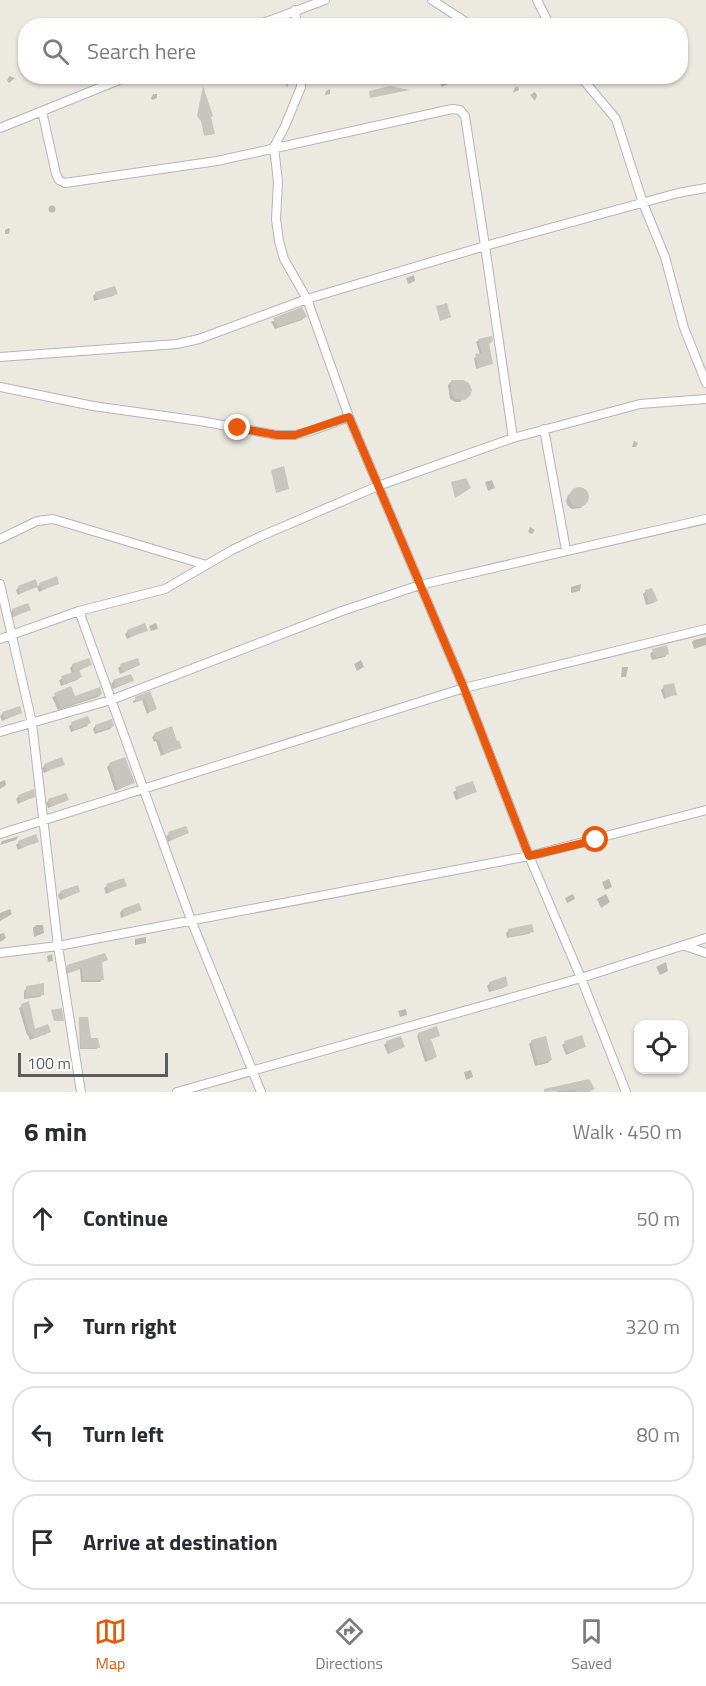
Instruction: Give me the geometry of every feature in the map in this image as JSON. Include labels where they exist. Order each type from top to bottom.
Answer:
[{"type":"street","points":[[275,18],[325,0]]},
{"type":"street","points":[[432,0],[460,18]]},
{"type":"street","points":[[537,0],[546,18]]},
{"type":"street","points":[[295,10],[296,18]]},
{"type":"street","points":[[0,128],[109,84]]},
{"type":"street","points":[[301,84],[274,147],[278,182],[276,219],[284,259],[307,299],[349,417],[464,688],[529,856],[626,1092]]},
{"type":"street","points":[[587,84],[616,118],[643,203],[665,257],[684,328],[706,384]]},
{"type":"street","points":[[42,111],[56,174],[59,180],[65,183],[184,167],[452,109],[460,110],[465,116],[513,438]]},
{"type":"street","points":[[0,357],[177,344],[199,339],[307,299],[485,246],[706,188]]},
{"type":"street","points":[[0,387],[93,406],[200,421],[277,435],[295,435],[311,431],[349,417]]},
{"type":"street","points":[[0,639],[79,611],[165,589],[250,542],[378,486],[513,438],[640,404],[706,399]]},
{"type":"street","points":[[544,429],[567,550]]},
{"type":"street","points":[[0,539],[37,521],[53,519],[206,565]]},
{"type":"street","points":[[0,732],[111,700],[342,610],[420,585],[706,519]]},
{"type":"street","points":[[0,584],[32,723],[58,946],[81,1092]]},
{"type":"street","points":[[79,611],[191,920],[254,1070],[261,1092]]},
{"type":"street","points":[[0,834],[464,688],[706,629]]},
{"type":"street","points":[[0,953],[58,946],[529,856],[706,810]]},
{"type":"street","points":[[177,1092],[581,978],[706,938]]},
{"type":"street","points":[[683,946],[706,953]]},
{"type":"building","points":[[203,86],[213,116],[211,117],[215,134],[204,136],[201,121],[197,116]]},
{"type":"building","points":[[390,86],[410,90],[370,98],[369,91]]},
{"type":"building","points":[[115,286],[118,294],[97,300],[95,292]]},
{"type":"building","points":[[447,303],[451,317],[440,321],[436,306]]},
{"type":"building","points":[[302,307],[307,317],[278,327],[273,318]]},
{"type":"building","points":[[492,336],[493,341],[489,344],[493,364],[478,367],[475,354],[482,353],[478,339]]},
{"type":"building","points":[[451,380],[463,380],[469,383],[472,390],[470,396],[465,400],[455,399],[451,393]]},
{"type":"building","points":[[284,466],[289,489],[276,493],[271,470]]},
{"type":"building","points":[[466,478],[471,488],[455,498],[451,482]]},
{"type":"building","points":[[579,487],[586,490],[589,497],[586,504],[579,507],[572,504],[569,497],[572,490]]},
{"type":"building","points":[[57,576],[59,584],[42,590],[39,583]]},
{"type":"building","points":[[36,579],[38,587],[20,593],[18,586]]},
{"type":"building","points":[[652,588],[658,601],[649,603],[645,590]]},
{"type":"building","points":[[28,603],[31,610],[14,616],[12,609]]},
{"type":"building","points":[[145,623],[148,631],[130,637],[127,630]]},
{"type":"building","points":[[667,645],[669,654],[655,658],[652,649]]},
{"type":"building","points":[[89,658],[92,665],[79,670],[82,677],[64,684],[61,676],[74,672],[72,664]]},
{"type":"building","points":[[138,658],[140,665],[123,672],[120,664]]},
{"type":"building","points":[[131,674],[134,681],[116,687],[113,680]]},
{"type":"building","points":[[674,683],[677,695],[666,697],[663,685]]},
{"type":"building","points":[[71,686],[75,696],[100,687],[102,694],[61,708],[54,693]]},
{"type":"building","points":[[150,691],[157,709],[150,712],[145,699],[136,702],[135,697]]},
{"type":"building","points":[[20,706],[22,713],[5,719],[2,712]]},
{"type":"building","points":[[88,716],[91,723],[74,730],[71,722]]},
{"type":"building","points":[[112,719],[114,726],[97,732],[95,725]]},
{"type":"building","points":[[172,726],[182,748],[164,754],[159,739],[156,740],[154,733]]},
{"type":"building","points":[[62,757],[65,765],[47,771],[44,764]]},
{"type":"building","points":[[125,757],[135,783],[117,789],[109,763]]},
{"type":"building","points":[[473,781],[477,792],[459,798],[455,787]]},
{"type":"building","points":[[34,789],[35,797],[21,802],[18,795]]},
{"type":"building","points":[[66,793],[69,800],[51,807],[48,799]]},
{"type":"building","points":[[186,826],[189,833],[171,840],[168,832]]},
{"type":"building","points":[[36,834],[39,842],[21,848],[18,841]]},
{"type":"building","points":[[124,878],[127,886],[109,892],[106,884]]},
{"type":"building","points":[[78,885],[80,892],[63,898],[60,891]]},
{"type":"building","points":[[139,903],[142,910],[124,917],[122,909]]},
{"type":"building","points":[[532,924],[534,932],[509,937],[508,929]]},
{"type":"building","points":[[105,953],[108,960],[102,962],[104,980],[83,980],[82,968],[68,973],[67,965]]},
{"type":"building","points":[[506,976],[508,986],[492,991],[489,982]]},
{"type":"building","points":[[44,983],[44,995],[26,997],[26,986]]},
{"type":"building","points":[[29,1001],[35,1029],[48,1024],[51,1032],[33,1038],[29,1033],[21,1004]]},
{"type":"building","points":[[62,1008],[64,1021],[54,1021],[51,1010]]},
{"type":"building","points":[[79,1017],[88,1017],[91,1038],[98,1038],[100,1048],[81,1048]]},
{"type":"building","points":[[437,1026],[440,1036],[431,1039],[437,1057],[428,1060],[418,1033]]},
{"type":"building","points":[[582,1035],[586,1047],[568,1053],[564,1041]]},
{"type":"building","points":[[401,1036],[405,1047],[390,1052],[386,1041]]},
{"type":"building","points":[[546,1036],[552,1060],[538,1064],[531,1040]]},
{"type":"building","points":[[589,1079],[595,1089],[588,1092],[576,1092],[575,1090],[544,1092],[544,1089]]},
{"type":"route","points":[[238,428],[277,435],[295,435],[349,417],[464,688],[529,856],[596,840]]}]
